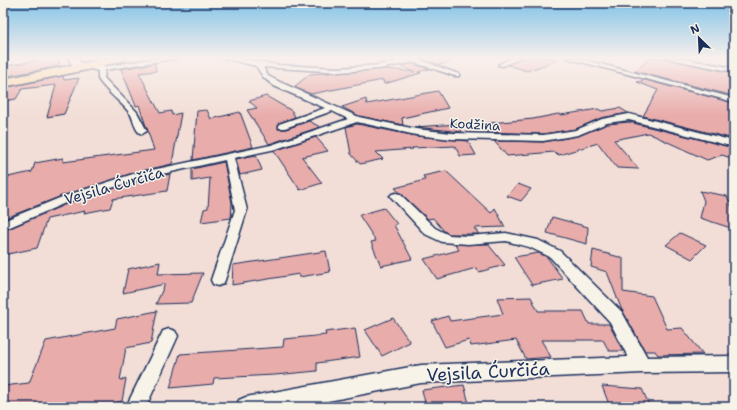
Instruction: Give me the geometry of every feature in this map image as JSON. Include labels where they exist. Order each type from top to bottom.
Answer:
[{"type":"main road","points":[[3,83],[34,77]]},
{"type":"street","points":[[100,77],[105,86],[132,110],[142,131]]},
{"type":"street","name":"Kodžina","points":[[266,77],[277,84],[356,119],[416,132],[452,136],[520,139],[562,136],[578,132],[605,121],[632,118],[734,144]]},
{"type":"street","points":[[644,77],[734,100]]},
{"type":"street","points":[[282,126],[333,108]]},
{"type":"street","name":"Vejsila Ćurčića","points":[[3,226],[66,199],[137,176],[273,147],[356,119]]},
{"type":"street","points":[[218,280],[241,210],[229,157]]},
{"type":"street","points":[[396,196],[430,231],[447,239],[468,240],[506,237],[533,244],[555,254],[616,317],[642,365]]},
{"type":"street","points":[[136,407],[169,336]]},
{"type":"street","name":"Vejsila Ćurčića","points":[[246,407],[421,374],[642,365],[734,364]]},
{"type":"building","points":[[57,77],[63,77],[64,80],[79,78],[64,114],[47,117],[56,85],[22,89],[16,99],[3,101],[3,88]]},
{"type":"building","points":[[124,77],[141,77],[160,113],[171,111],[172,115],[181,113],[172,164],[133,173],[62,196],[3,219],[3,178],[32,172],[35,163],[63,158],[63,162],[154,150],[139,105],[136,106]]},
{"type":"building","points":[[306,77],[407,77],[384,84],[383,80],[311,94],[294,87]]},
{"type":"building","points":[[659,77],[734,77],[734,96]]},
{"type":"building","points":[[645,80],[734,103],[734,139],[643,116],[658,90],[637,82]]},
{"type":"building","points":[[438,91],[448,108],[402,118],[403,125],[359,116],[342,107],[366,99],[367,104]]},
{"type":"building","points":[[266,96],[292,111],[295,117],[279,123],[278,129],[286,129],[309,121],[320,127],[269,144],[247,110],[257,108],[249,101]]},
{"type":"building","points":[[620,108],[628,113],[601,118],[576,129],[543,134],[486,132],[479,124],[533,119],[598,109],[602,111]]},
{"type":"building","points":[[207,110],[211,119],[240,112],[253,147],[193,160],[197,111]]},
{"type":"building","points":[[629,122],[734,148],[734,159],[722,155],[707,160],[648,133],[614,140],[639,169],[617,168],[598,143],[559,155],[554,152],[507,156],[494,141],[543,142],[578,136],[607,124]]},
{"type":"building","points":[[357,124],[416,136],[468,141],[476,155],[460,156],[455,146],[412,148],[413,149],[376,152],[383,159],[360,164],[351,154],[346,127]]},
{"type":"building","points":[[458,124],[462,132],[415,127]]},
{"type":"building","points":[[316,137],[328,151],[302,157],[322,183],[300,190],[274,151]]},
{"type":"building","points":[[256,155],[262,170],[240,175],[236,159]]},
{"type":"building","points":[[224,162],[232,203],[231,218],[201,222],[204,209],[208,208],[210,178],[192,181],[192,169]]},
{"type":"building","points":[[446,171],[491,213],[495,208],[505,227],[474,228],[479,234],[449,234],[444,231],[433,218],[428,219],[395,188],[425,180],[423,176]]},
{"type":"building","points":[[170,174],[167,191],[113,199],[110,208],[84,213],[85,211],[47,219],[37,248],[3,255],[3,231],[71,202],[140,180]]},
{"type":"building","points":[[518,184],[531,189],[521,201],[507,196]]},
{"type":"building","points":[[700,191],[727,196],[734,212],[734,229],[700,218],[704,201]]},
{"type":"building","points":[[384,208],[397,224],[394,225],[412,259],[381,266],[371,242],[376,241],[359,215]]},
{"type":"building","points":[[552,217],[588,227],[587,244],[547,233]]},
{"type":"building","points":[[680,233],[706,245],[692,259],[666,245]]},
{"type":"building","points":[[455,244],[488,244],[505,265],[479,272],[476,268],[437,279],[424,259],[459,250]]},
{"type":"building","points":[[593,250],[623,258],[623,292],[652,296],[667,329],[682,328],[703,354],[658,355],[655,351],[645,351],[621,308],[607,272],[591,267]]},
{"type":"building","points":[[326,251],[330,272],[299,277],[299,274],[232,285],[233,265]]},
{"type":"building","points":[[539,253],[547,257],[563,279],[532,285],[514,257]]},
{"type":"building","points":[[160,262],[158,274],[203,273],[191,303],[156,304],[165,284],[123,293],[128,269]]},
{"type":"building","points":[[531,297],[538,311],[583,311],[589,324],[609,324],[623,351],[609,351],[603,340],[541,340],[551,357],[526,359],[516,340],[471,346],[469,340],[445,347],[432,321],[448,316],[450,321],[503,314],[497,298]]},
{"type":"building","points":[[157,311],[151,343],[126,348],[120,380],[126,379],[122,401],[114,403],[113,407],[3,407],[3,386],[29,383],[46,341],[115,328],[117,319]]},
{"type":"building","points":[[393,318],[410,342],[382,356],[365,330]]},
{"type":"building","points":[[355,328],[360,357],[317,363],[317,371],[214,378],[213,384],[170,388],[180,354],[283,347],[284,339],[326,335],[325,332]]},
{"type":"building","points":[[464,385],[470,407],[426,407],[422,390]]},
{"type":"building","points":[[602,386],[642,389],[650,407],[610,407]]}]
